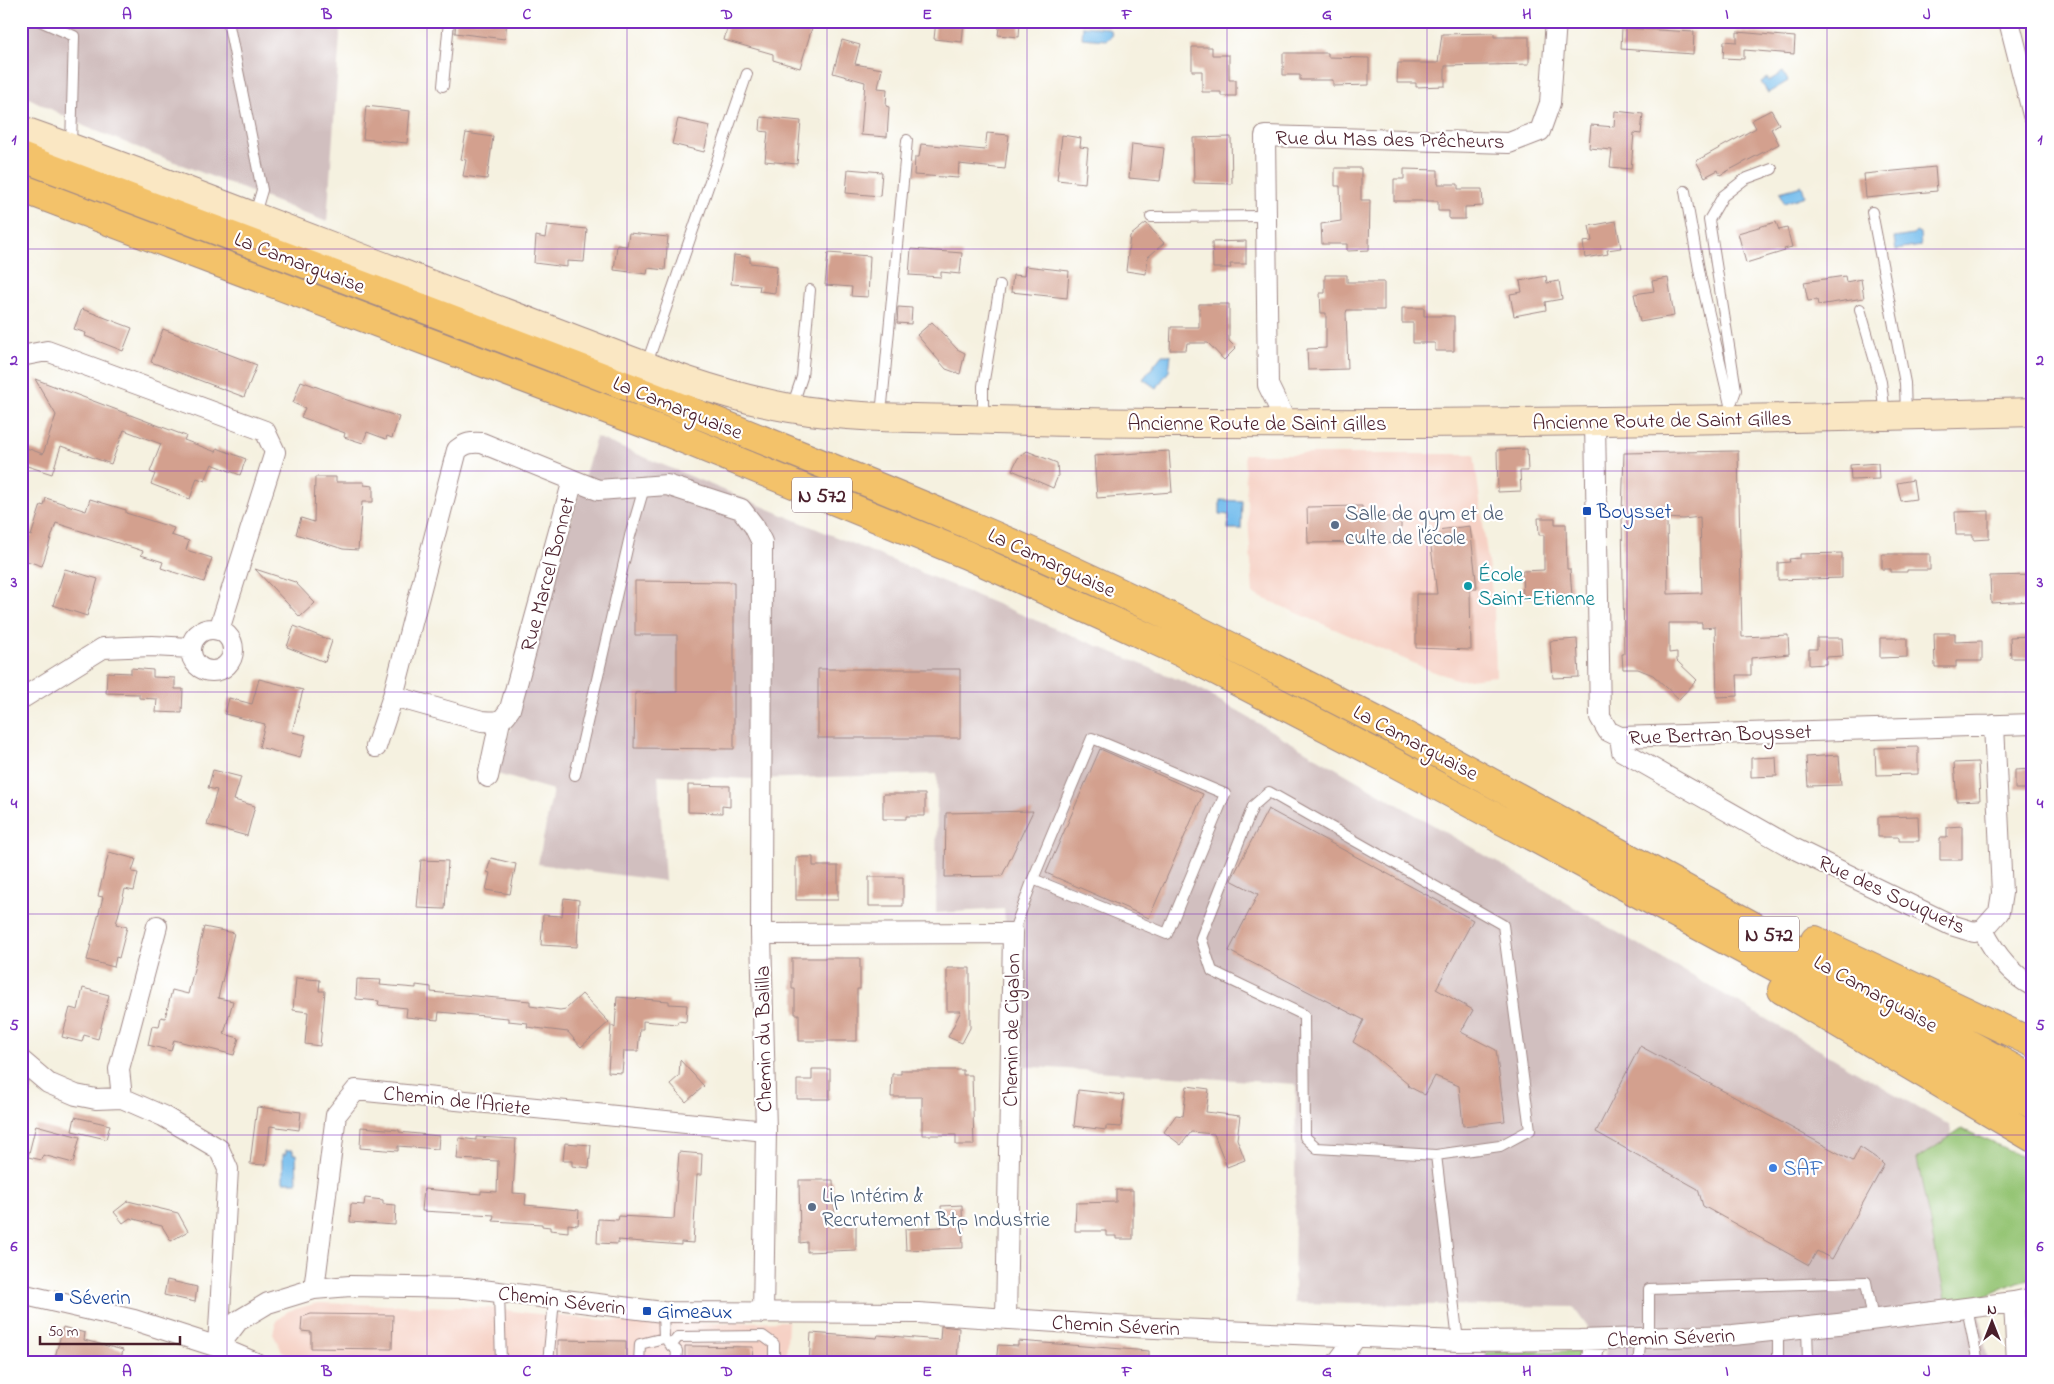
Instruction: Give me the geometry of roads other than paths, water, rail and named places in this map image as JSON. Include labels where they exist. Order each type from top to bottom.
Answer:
[{"type":"highway","name":"La Camarguaise","points":[[21,157],[678,406],[982,530],[1114,590],[1312,687],[1505,790],[2033,1079]]},
{"type":"highway","name":"La Camarguaise","points":[[21,188],[669,433],[966,555],[1182,653],[1285,705],[1594,869],[2033,1105]]},
{"type":"highway","points":[[1505,790],[1712,885],[1804,935],[2033,1042]]},
{"type":"highway","points":[[1594,869],[1734,962],[2033,1138]]},
{"type":"street","name":"Rue du Mas des Prêcheurs","points":[[1287,424],[1268,385],[1265,136],[1509,143],[1540,131],[1550,103],[1556,21]]},
{"type":"street","points":[[2009,21],[2033,115]]},
{"type":"street","name":"Ancienne Route de Saint Gilles","points":[[21,130],[71,147],[646,366],[729,393],[792,408],[881,417],[1081,423],[1287,424],[1595,422],[1732,413],[1895,416],[2033,412]]},
{"type":"street","points":[[21,356],[47,351],[265,431],[275,452],[219,630]]},
{"type":"street","name":"Rue Bertran Boysset","points":[[1595,422],[1600,717],[1608,731],[1620,738],[1994,725]]},
{"type":"street","name":"Rue Marcel Bonnet","points":[[376,746],[393,696],[458,450],[464,445],[473,442],[482,444],[573,480],[510,708],[504,719],[500,721],[488,777]]},
{"type":"street","name":"Chemin du Balilla","points":[[573,480],[598,490],[667,486],[741,508],[754,526],[762,542],[761,934],[766,1131],[763,1313]]},
{"type":"street","points":[[206,629],[219,630],[226,634],[232,646],[232,653],[226,666],[213,671],[200,667],[191,656],[192,643],[200,632],[206,629]]},
{"type":"street","points":[[21,699],[103,648],[152,646],[191,648]]},
{"type":"street","points":[[393,696],[482,721],[500,721]]},
{"type":"street","points":[[1994,725],[2033,724]]},
{"type":"street","name":"Rue des Souquets","points":[[1620,738],[1622,751],[1790,847],[1951,925],[1974,932],[1983,930],[1999,912],[2002,893],[1994,725]]},
{"type":"street","points":[[122,1098],[119,1069],[157,926]]},
{"type":"street","points":[[1983,930],[1992,947],[2019,979],[2033,986]]},
{"type":"street","name":"Chemin de Cigalon","points":[[761,934],[1013,933],[1006,1319]]},
{"type":"street","points":[[24,1062],[48,1083],[76,1095],[96,1099],[122,1098],[163,1116],[219,1149],[228,1169],[218,1347]]},
{"type":"street","name":"Chemin de l'Ariete","points":[[314,1289],[336,1115],[356,1090],[766,1131]]},
{"type":"street","name":"Chemin Séverin","points":[[218,1347],[238,1321],[268,1304],[314,1289],[360,1286],[466,1288],[663,1312],[918,1313],[1141,1327],[1458,1341],[1595,1340],[1733,1335],[1807,1328],[2024,1300]]},
{"type":"street","points":[[21,1294],[134,1320],[218,1347],[256,1363]]},
{"type":"street","points":[[2017,1363],[2024,1300]]},
{"type":"street","points":[[1337,1363],[1357,1336]]},
{"type":"street","points":[[1592,1363],[1595,1340]]},
{"type":"lane","points":[[40,21],[74,36],[71,147]]},
{"type":"lane","points":[[228,21],[262,190],[254,218]]},
{"type":"lane","points":[[443,86],[449,21]]},
{"type":"lane","points":[[646,366],[747,74]]},
{"type":"lane","points":[[881,417],[907,140]]},
{"type":"lane","points":[[1732,413],[1736,390],[1709,220],[1723,196],[1745,179],[1772,169]]},
{"type":"lane","points":[[1686,191],[1700,275],[1732,413]]},
{"type":"lane","points":[[1872,212],[1905,383],[1895,416]]},
{"type":"lane","points":[[1151,217],[1266,216]]},
{"type":"lane","points":[[983,420],[983,386],[1000,285]]},
{"type":"lane","points":[[792,408],[802,377],[810,290]]},
{"type":"lane","points":[[1860,309],[1882,382],[1895,416]]},
{"type":"lane","points":[[574,775],[613,606],[644,488]]},
{"type":"lane","points":[[1013,933],[1033,879],[1092,738],[1225,794],[1167,934],[1033,879]]},
{"type":"lane","points":[[1270,792],[1503,925],[1530,1130],[1500,1146],[1436,1155],[1317,1148],[1305,1137],[1304,1015],[1212,971],[1201,938],[1252,806],[1270,792]]},
{"type":"lane","points":[[21,1085],[24,1062]]},
{"type":"lane","points":[[1436,1155],[1458,1341]]},
{"type":"lane","points":[[1638,1363],[1645,1338],[1650,1289],[1866,1282],[1873,1320]]},
{"type":"lane","points":[[499,1292],[501,1363]]},
{"type":"lane","points":[[548,1363],[554,1300]]},
{"type":"lane","points":[[1967,1308],[1978,1363]]},
{"type":"lane","points":[[663,1312],[667,1342],[676,1352],[676,1363]]},
{"type":"lane","points":[[1807,1328],[1808,1363]]},
{"type":"lane","points":[[1778,1330],[1778,1363]]},
{"type":"lane","points":[[639,1363],[640,1344],[667,1342],[678,1337],[763,1336],[774,1344],[774,1363]]},
{"type":"water","points":[[1083,26],[1107,28],[1111,31],[1112,36],[1106,40],[1082,38]]},
{"type":"water","points":[[1783,72],[1788,81],[1768,93],[1761,82],[1767,78],[1769,81]]},
{"type":"water","points":[[1802,186],[1805,196],[1784,203],[1780,192]]},
{"type":"water","points":[[1916,232],[1920,234],[1921,246],[1896,250],[1894,238],[1913,235]]},
{"type":"water","points":[[1162,355],[1171,355],[1169,371],[1156,388],[1143,379]]},
{"type":"water","points":[[1220,500],[1242,501],[1241,529],[1228,529],[1229,515],[1220,514]]},
{"type":"water","points":[[286,1150],[293,1150],[293,1154],[296,1154],[297,1182],[283,1182],[283,1154],[286,1154]]},
{"type":"place","name":"Boysset","points":[[1587,511]]},
{"type":"place","name":"Salle de gym et de culte de l'école","points":[[1335,525]]},
{"type":"place","name":"École Saint-Etienne","points":[[1468,586]]},
{"type":"place","name":"SAF","points":[[1773,1168]]},
{"type":"place","name":"Lip Intérim & Recrutement Btp Industrie","points":[[812,1207]]},
{"type":"place","name":"Séverin","points":[[59,1297]]},
{"type":"place","name":"Gimeaux","points":[[647,1311]]}]
